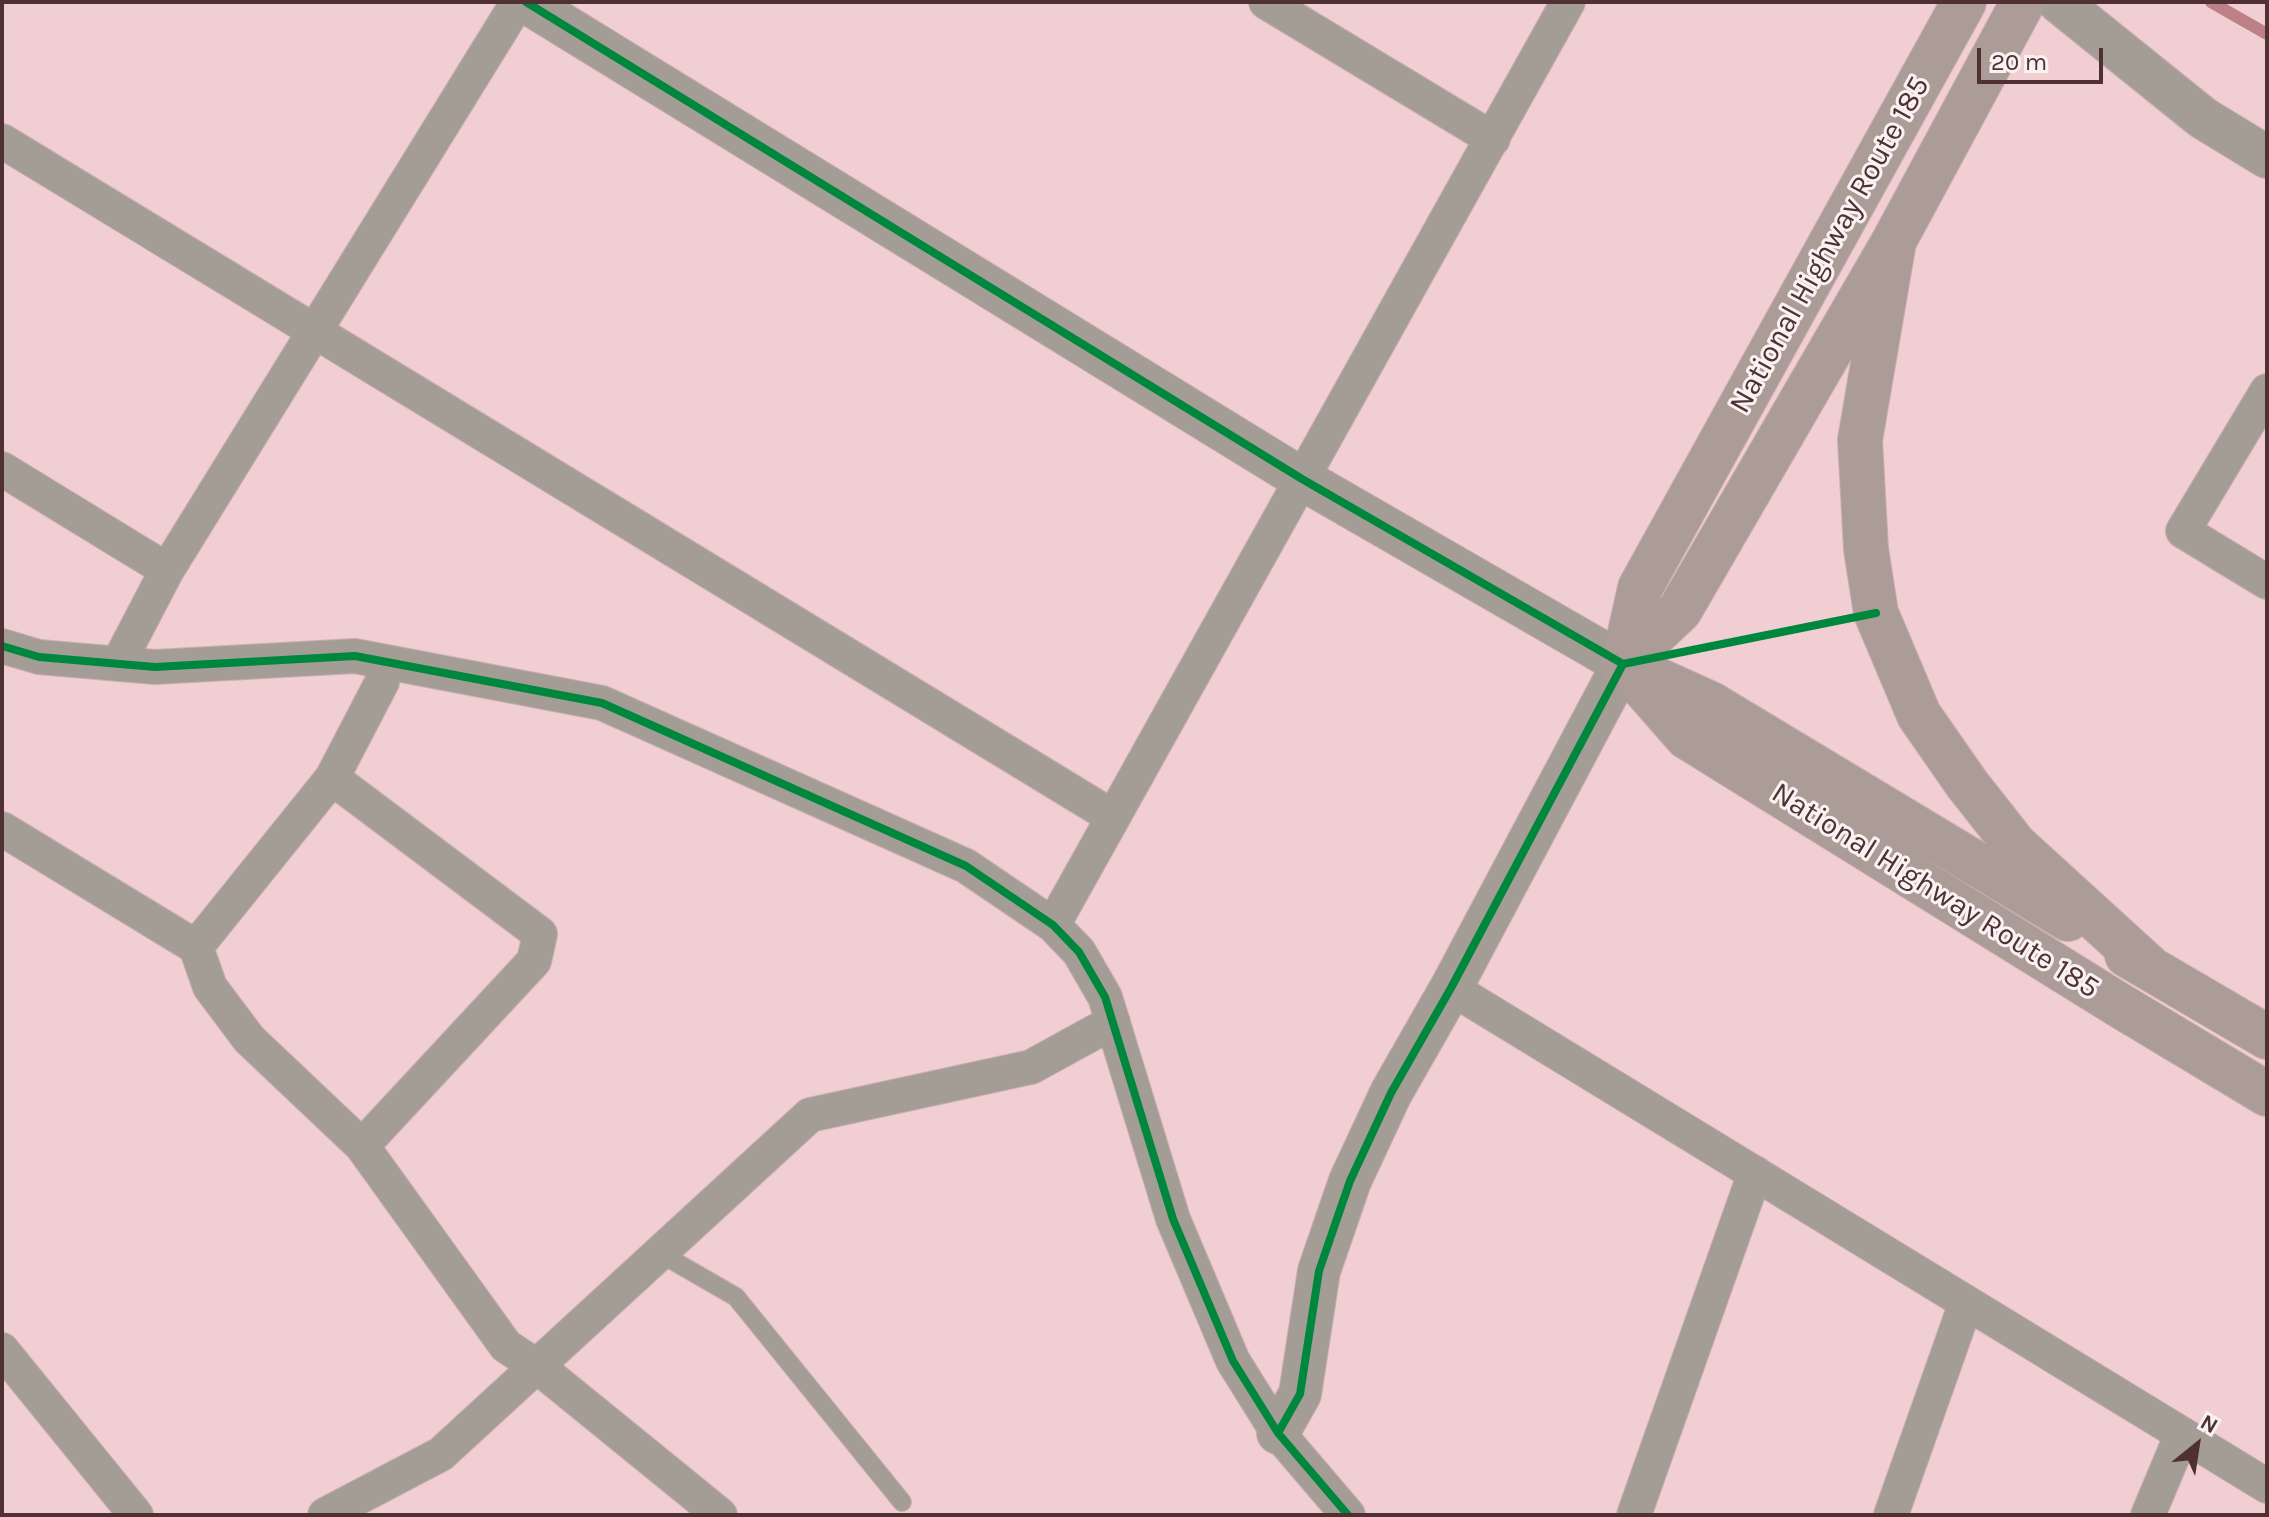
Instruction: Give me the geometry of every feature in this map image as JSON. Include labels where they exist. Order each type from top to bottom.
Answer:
[{"type":"highway","name":"National Highway Route 185","points":[[1623,664],[1640,588],[1964,2]]},
{"type":"highway","name":"National Highway Route 185","points":[[1623,664],[1680,610],[1894,241],[2023,2]]},
{"type":"highway","points":[[1894,241],[1860,440],[1866,549],[1876,613],[1919,715],[1967,784],[2015,845],[2151,969]]},
{"type":"highway","name":"National Highway Route 185","points":[[1623,664],[1711,704],[2267,1037]]},
{"type":"highway","name":"National Highway Route 185","points":[[1623,664],[1687,737],[2267,1094]]},
{"type":"street","points":[[118,664],[167,570],[518,2]]},
{"type":"street","points":[[526,2],[1302,479],[1623,664],[1451,988],[1391,1093],[1350,1181],[1319,1271],[1300,1394],[1278,1433]]},
{"type":"street","points":[[1266,2],[1493,139]]},
{"type":"street","points":[[1053,925],[1568,2]]},
{"type":"street","points":[[2059,2],[2203,118],[2267,157]]},
{"type":"street","points":[[2,141],[1113,817]]},
{"type":"street","points":[[2267,391],[2183,531],[2267,582]]},
{"type":"street","points":[[2,469],[167,570]]},
{"type":"street","points":[[2,646],[39,657],[155,667],[355,656],[602,703],[966,866],[1053,925],[1079,952],[1105,997],[1173,1219],[1233,1361],[1278,1433],[1348,1515]]},
{"type":"street","points":[[196,947],[332,778],[382,682],[384,662]]},
{"type":"street","points":[[332,778],[540,934],[534,961],[362,1146]]},
{"type":"street","points":[[2,829],[196,947],[210,987],[249,1039],[362,1146],[506,1346],[538,1367],[720,1515]]},
{"type":"street","points":[[1451,988],[2267,1486]]},
{"type":"street","points":[[325,1515],[441,1454],[810,1115],[1031,1067],[1113,1022]]},
{"type":"street","points":[[1634,1515],[1755,1173]]},
{"type":"street","points":[[1891,1515],[1966,1303]]},
{"type":"street","points":[[2,1350],[136,1515]]},
{"type":"street","points":[[2148,1515],[2182,1434]]},
{"type":"lane","points":[[658,1252],[736,1297],[902,1502]]},
{"type":"waterway","points":[[2211,2],[2267,34]]},
{"type":"cycle path","points":[[526,2],[1302,479],[1623,664],[1876,613]]},
{"type":"cycle path","points":[[2,646],[39,657],[155,667],[355,656],[602,703],[966,866],[1053,925],[1079,952],[1105,997],[1173,1219],[1233,1361],[1278,1433],[1348,1515]]},
{"type":"cycle path","points":[[1278,1433],[1300,1394],[1319,1271],[1350,1181],[1391,1093],[1451,988],[1623,664]]}]
